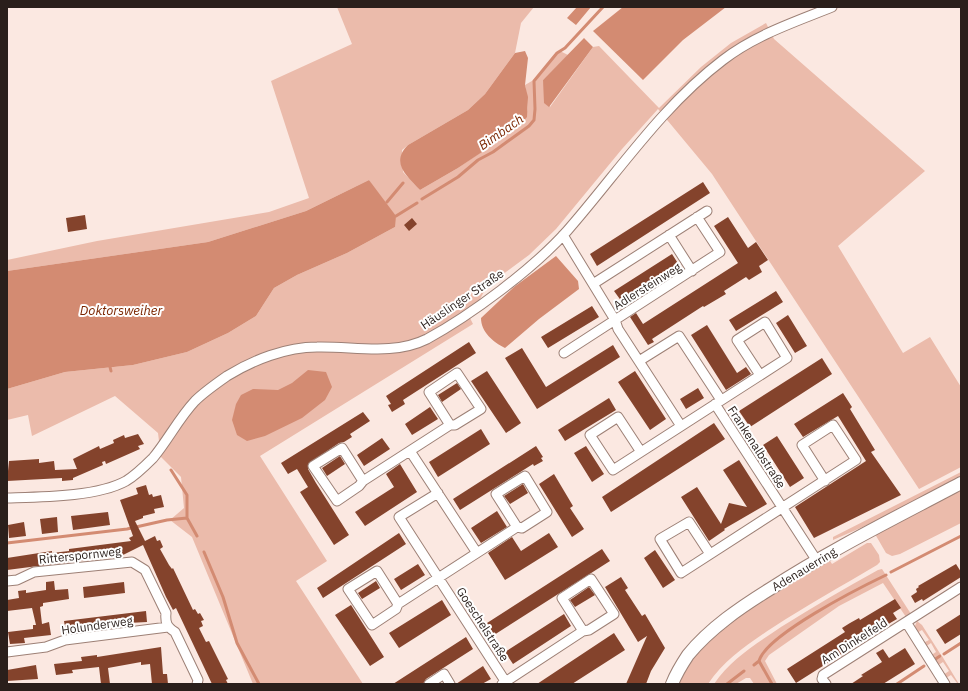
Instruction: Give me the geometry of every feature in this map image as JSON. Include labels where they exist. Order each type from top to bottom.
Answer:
[{"type":"main road","name":"Adenauerring","points":[[672,684],[688,656],[714,629],[761,595],[817,561],[961,483]]},
{"type":"street","name":"Häuslinger Straße","points":[[7,498],[73,494],[108,488],[126,481],[140,471],[153,457],[195,401],[228,376],[257,361],[295,349],[315,346],[381,349],[403,348],[426,339],[490,297],[547,252],[563,235],[628,156],[706,74],[743,46],[832,7]]},
{"type":"street","points":[[593,284],[707,211]]},
{"type":"street","name":"Adlersteinweg","points":[[564,353],[720,252],[697,217]]},
{"type":"street","points":[[563,235],[615,320],[618,329],[681,426]]},
{"type":"street","name":"Adlersteinweg","points":[[669,235],[692,271]]},
{"type":"street","points":[[718,402],[787,358],[765,322],[737,340],[760,375]]},
{"type":"street","name":"Frankenalbstraße","points":[[639,361],[679,336],[718,402],[817,561]]},
{"type":"street","points":[[363,480],[342,448],[314,466],[337,501],[360,486],[363,480],[450,425],[455,425],[480,409],[457,373],[429,392],[450,425]]},
{"type":"street","name":"Frankenalbstraße","points":[[641,452],[618,417],[590,435],[613,470],[641,452],[718,402]]},
{"type":"street","points":[[710,554],[688,522],[660,539],[681,573],[825,481],[856,460],[834,425],[802,445],[825,481]]},
{"type":"street","points":[[410,451],[477,553]]},
{"type":"street","points":[[398,604],[377,571],[348,589],[372,625],[396,610],[398,604],[438,578],[517,527],[522,528],[547,512],[524,476],[496,494],[517,527]]},
{"type":"street","name":"Goeschelstraße","points":[[438,493],[399,517],[505,683]]},
{"type":"street","name":"Ritterspornweg","points":[[7,581],[17,580],[34,572],[132,562],[145,570],[166,614],[165,621],[168,627]]},
{"type":"street","points":[[505,683],[583,631],[589,630],[614,614],[591,579],[562,598],[583,631]]},
{"type":"street","points":[[945,684],[906,622],[961,586]]},
{"type":"street","name":"Am Dinkelfeld","points":[[826,684],[822,679],[823,675],[906,622]]},
{"type":"street","points":[[168,627],[175,632],[198,680],[197,684]]},
{"type":"street","name":"Holunderweg","points":[[7,652],[46,647],[65,640],[168,627]]},
{"type":"street","points":[[429,684],[444,674],[450,684]]},
{"type":"shaded area","points":[[337,7],[534,7],[521,23],[515,53],[485,94],[468,110],[402,150],[403,172],[420,190],[458,168],[520,125],[526,116],[528,106],[525,85],[537,78],[560,51],[568,55],[543,80],[550,107],[593,47],[599,46],[659,108],[701,67],[731,43],[766,23],[774,39],[925,171],[838,246],[903,353],[930,337],[961,387],[961,467],[919,489],[712,174],[658,109],[622,149],[556,229],[529,255],[487,286],[470,318],[473,324],[260,456],[327,561],[296,581],[363,684],[253,684],[192,537],[170,520],[184,508],[181,477],[161,457],[158,433],[115,396],[32,436],[28,415],[7,420],[7,389],[65,372],[133,365],[187,352],[228,333],[256,316],[274,288],[297,275],[347,253],[395,227],[369,180],[306,211],[208,242],[7,271],[7,260],[97,241],[269,212],[309,198],[271,81],[352,44]]},
{"type":"shaded area","points":[[961,472],[961,476],[888,516],[833,540],[833,537]]},
{"type":"shaded area","points":[[961,488],[961,523],[900,554],[892,556],[886,553],[875,534]]},
{"type":"shaded area","points":[[867,543],[871,543],[879,555],[880,562],[877,565],[798,611],[754,640],[721,667],[708,684],[679,684],[690,663],[706,644],[744,611],[787,583],[829,559],[832,564]]},
{"type":"shaded area","points":[[882,569],[911,614],[906,617],[883,583],[839,606],[769,655],[765,661],[777,684],[754,684],[750,678],[746,678],[736,684],[714,684],[728,667],[744,652],[781,627],[829,598]]},
{"type":"shaded area","points":[[917,621],[922,625],[941,655],[932,660],[930,656],[936,652],[931,643],[925,647],[923,643],[929,640],[922,630],[917,633],[915,626]]},
{"type":"shaded area","points":[[942,656],[959,684],[956,684],[957,683],[951,675],[946,678],[943,675],[949,671],[943,662],[937,666],[933,662]]},
{"type":"water","points":[[577,7],[591,7],[576,25],[567,18]]},
{"type":"water","points":[[623,7],[726,7],[683,40],[643,80],[593,31]]},
{"type":"water","points":[[584,38],[593,47],[549,107],[544,103],[543,80]]},
{"type":"water","points":[[525,51],[528,58],[525,85],[528,97],[527,117],[520,125],[485,150],[420,190],[410,180],[402,169],[400,163],[400,158],[408,145],[468,110],[485,94],[515,53]]},
{"type":"water","name":"Doktorsweiher","points":[[369,180],[396,216],[395,227],[347,253],[297,275],[274,288],[256,316],[228,333],[187,352],[133,365],[65,372],[7,389],[7,271],[208,242],[306,211]]},
{"type":"water","points":[[556,256],[578,281],[579,289],[539,319],[505,348],[496,343],[485,332],[481,318],[514,287]]},
{"type":"water","points":[[308,370],[326,372],[332,387],[325,400],[302,418],[265,436],[247,441],[237,435],[232,420],[236,404],[241,395],[253,389],[278,390],[292,383]]},
{"type":"building","points":[[703,182],[710,193],[597,266],[590,254]]},
{"type":"building","points":[[85,215],[87,229],[68,232],[66,218]]},
{"type":"building","points":[[728,217],[748,248],[756,242],[768,260],[759,266],[762,272],[749,280],[746,277],[724,291],[726,294],[704,307],[703,306],[652,339],[654,342],[648,345],[630,317],[636,313],[643,324],[738,263],[714,226]]},
{"type":"building","points":[[412,218],[417,224],[409,231],[404,225]]},
{"type":"building","points":[[672,254],[679,265],[622,302],[614,291]]},
{"type":"building","points":[[776,291],[783,302],[736,331],[729,320]]},
{"type":"building","points":[[592,306],[599,317],[548,348],[541,337]]},
{"type":"building","points":[[788,315],[807,346],[795,353],[776,323]]},
{"type":"building","points":[[707,325],[737,373],[746,367],[751,374],[726,390],[691,335]]},
{"type":"building","points":[[469,342],[476,353],[403,400],[405,404],[392,412],[388,405],[391,404],[386,396]]},
{"type":"building","points":[[613,345],[620,357],[537,409],[505,358],[522,348],[546,387]]},
{"type":"building","points":[[822,358],[832,374],[750,427],[739,411]]},
{"type":"building","points":[[487,371],[521,423],[506,433],[471,381]]},
{"type":"building","points":[[635,371],[666,419],[650,430],[618,382]]},
{"type":"building","points":[[457,383],[461,389],[442,402],[438,395]]},
{"type":"building","points":[[698,388],[704,398],[686,409],[680,399]]},
{"type":"building","points":[[843,393],[852,407],[850,409],[875,450],[871,452],[901,495],[814,538],[795,507],[866,461],[838,416],[803,437],[794,424]]},
{"type":"building","points":[[609,398],[616,410],[565,441],[558,430]]},
{"type":"building","points":[[430,407],[438,419],[412,435],[405,424]]},
{"type":"building","points":[[363,412],[370,421],[350,434],[352,437],[339,443],[308,464],[308,469],[316,483],[349,535],[334,545],[300,492],[308,487],[297,469],[288,474],[281,463]]},
{"type":"building","points":[[714,423],[725,439],[611,512],[602,497]]},
{"type":"building","points":[[481,429],[490,444],[438,477],[429,462]]},
{"type":"building","points":[[138,434],[144,444],[138,446],[140,449],[106,464],[105,461],[102,462],[103,465],[73,478],[73,480],[62,481],[62,478],[7,481],[9,461],[39,459],[39,463],[54,461],[55,470],[77,469],[73,459],[99,446],[100,449],[114,443],[113,440],[124,435],[125,438]]},
{"type":"building","points":[[777,436],[804,478],[790,487],[763,445]]},
{"type":"building","points":[[382,438],[390,449],[364,466],[357,455]]},
{"type":"building","points":[[536,446],[543,457],[541,458],[543,461],[534,466],[533,464],[460,510],[453,499]]},
{"type":"building","points":[[586,446],[604,474],[592,482],[574,453]]},
{"type":"building","points":[[340,456],[345,464],[327,476],[322,468]]},
{"type":"building","points":[[739,460],[767,504],[724,529],[725,530],[709,541],[681,497],[697,487],[721,524],[729,503],[747,507],[723,470]]},
{"type":"building","points":[[400,464],[417,492],[365,526],[355,512],[394,487],[386,474]]},
{"type":"building","points":[[554,474],[573,506],[570,508],[584,529],[572,537],[539,484]]},
{"type":"building","points":[[523,484],[528,493],[510,504],[504,496]]},
{"type":"building","points":[[146,485],[149,495],[152,494],[153,497],[161,495],[164,507],[154,509],[155,513],[143,516],[143,518],[135,521],[145,541],[155,536],[157,541],[160,540],[163,547],[160,549],[169,565],[172,569],[173,568],[193,610],[195,609],[198,614],[200,613],[204,620],[201,621],[203,626],[199,628],[206,642],[209,641],[228,679],[226,680],[228,684],[212,684],[176,608],[173,610],[166,597],[143,545],[123,555],[7,570],[7,558],[52,551],[52,553],[69,551],[69,549],[131,541],[129,538],[133,536],[120,500],[138,494],[136,488]]},
{"type":"building","points":[[497,511],[507,527],[481,543],[471,528]]},
{"type":"building","points":[[108,512],[110,525],[73,530],[71,516]]},
{"type":"building","points":[[57,517],[58,532],[42,534],[40,519]]},
{"type":"building","points":[[24,522],[26,536],[9,538],[8,525]]},
{"type":"building","points":[[399,533],[406,544],[323,598],[317,588]]},
{"type":"building","points":[[549,533],[558,547],[505,580],[488,553],[512,537],[521,551]]},
{"type":"building","points":[[602,549],[610,561],[494,635],[487,623]]},
{"type":"building","points":[[655,550],[675,580],[663,588],[644,558]]},
{"type":"building","points":[[418,564],[425,575],[401,590],[394,579]]},
{"type":"building","points":[[956,564],[961,572],[961,577],[923,601],[922,599],[915,603],[911,596],[917,592],[916,589],[919,587],[918,586]]},
{"type":"building","points":[[621,577],[628,588],[625,590],[642,616],[645,614],[665,648],[651,671],[646,684],[626,684],[647,636],[638,642],[605,587]]},
{"type":"building","points":[[54,581],[55,590],[68,589],[69,599],[43,603],[43,606],[40,607],[42,624],[49,622],[51,635],[24,638],[25,643],[10,644],[8,632],[33,629],[33,625],[36,625],[32,608],[7,611],[7,600],[19,598],[18,591],[26,590],[26,593],[46,590],[46,582]]},
{"type":"building","points":[[376,581],[380,588],[362,599],[358,593]]},
{"type":"building","points":[[124,582],[125,593],[84,598],[83,587]]},
{"type":"building","points":[[589,587],[595,595],[575,607],[570,600]]},
{"type":"building","points":[[895,599],[901,608],[893,613],[897,619],[844,650],[845,652],[796,683],[787,669],[845,632],[842,628],[859,618],[860,620]]},
{"type":"building","points":[[442,600],[451,615],[399,648],[389,633]]},
{"type":"building","points":[[351,605],[384,657],[370,666],[335,615]]},
{"type":"building","points":[[146,611],[147,622],[109,624],[109,626],[66,633],[64,621]]},
{"type":"building","points":[[564,614],[571,626],[513,664],[505,652]]},
{"type":"building","points":[[961,614],[961,634],[945,644],[936,630]]},
{"type":"building","points":[[614,633],[625,650],[572,684],[537,684]]},
{"type":"building","points":[[466,637],[473,649],[426,679],[423,684],[393,684]]},
{"type":"building","points":[[161,647],[163,674],[167,674],[168,684],[152,684],[150,664],[141,665],[141,662],[108,668],[110,684],[101,684],[99,667],[72,670],[73,673],[56,675],[54,664],[82,661],[81,657],[97,655],[97,657]]},
{"type":"building","points":[[905,648],[915,664],[883,684],[851,684],[863,676],[861,675],[882,662],[876,653],[883,649],[889,658]]},
{"type":"building","points":[[36,665],[38,679],[7,681],[7,670]]},
{"type":"building","points":[[483,666],[491,679],[482,684],[456,684]]},
{"type":"waterway","name":"Bimbach","points":[[422,199],[458,177],[478,160],[493,152],[529,126],[534,120],[534,81],[557,53],[565,48],[603,7]]},
{"type":"waterway","points":[[387,202],[403,183]]},
{"type":"waterway","name":"Bimbach","points":[[396,216],[417,203]]},
{"type":"waterway","points":[[110,367],[111,371]]},
{"type":"waterway","points":[[171,470],[187,495],[187,518],[197,536]]},
{"type":"waterway","points":[[7,543],[127,529],[167,520],[187,518]]},
{"type":"waterway","points":[[891,572],[961,536]]},
{"type":"waterway","points":[[204,552],[223,597],[237,643],[259,684]]},
{"type":"waterway","points":[[772,684],[759,661],[765,650],[778,638],[815,613],[886,575]]},
{"type":"waterway","points":[[944,654],[961,643]]},
{"type":"waterway","points":[[934,660],[940,656]]},
{"type":"waterway","points":[[754,665],[759,661]]},
{"type":"waterway","points":[[897,684],[924,666]]},
{"type":"waterway","points":[[727,684],[744,671]]}]
